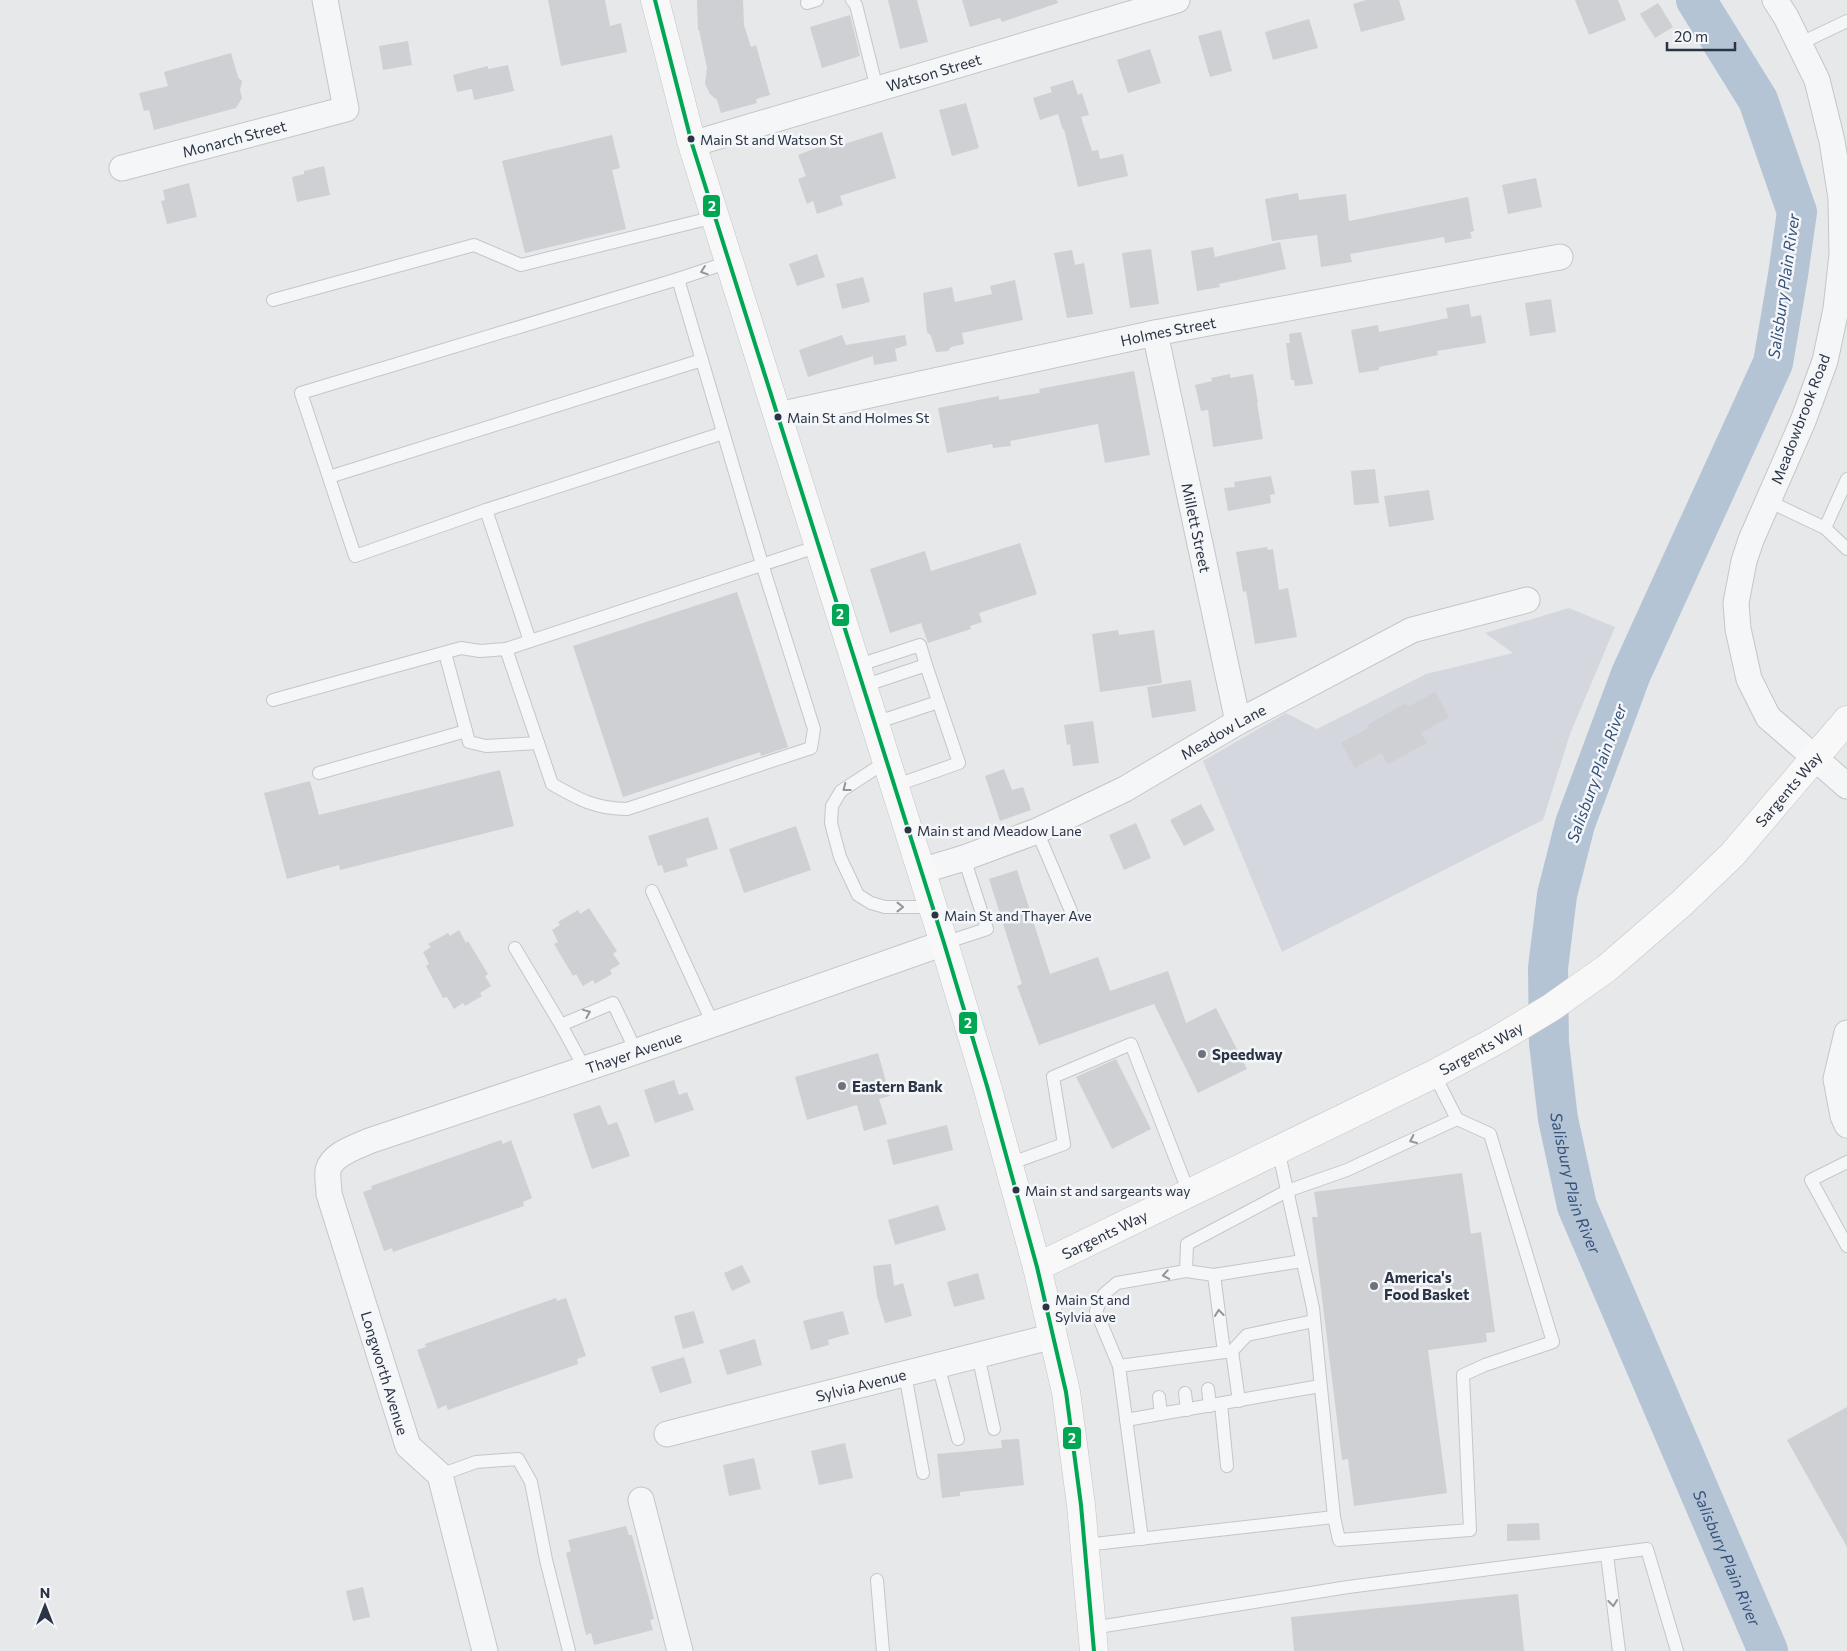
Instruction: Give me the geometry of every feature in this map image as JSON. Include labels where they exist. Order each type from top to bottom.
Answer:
[{"type":"main road","points":[[655,0],[692,144],[933,907],[1037,1266],[1066,1392],[1085,1545],[1093,1640]]},
{"type":"main road","name":"Sargents Way","points":[[1037,1266],[1434,1074],[1497,1040],[1552,1007],[1607,968],[1682,903],[1732,855],[1847,720]]},
{"type":"street","name":"Monarch Street","points":[[122,168],[346,108],[325,0]]},
{"type":"street","name":"Watson Street","points":[[692,144],[1176,0]]},
{"type":"street","name":"Meadowbrook Road","points":[[1775,0],[1786,17],[1817,80],[1832,141],[1841,198],[1842,255],[1836,309],[1825,361],[1803,420],[1751,540],[1744,561],[1736,603],[1738,629],[1749,679],[1768,717],[1847,786]]},
{"type":"street","name":"Holmes Street","points":[[778,414],[1155,333],[1560,257]]},
{"type":"street","name":"Millett Street","points":[[1155,333],[1238,722]]},
{"type":"street","name":"Meadow Lane","points":[[921,871],[964,858],[1037,831],[1125,789],[1238,722],[1412,630],[1527,600]]},
{"type":"street","name":"Thayer Avenue","points":[[328,1170],[337,1158],[369,1141],[585,1069],[944,943]]},
{"type":"street","points":[[1847,1033],[1836,1079],[1843,1116],[1847,1125]]},
{"type":"street","name":"Longworth Avenue","points":[[328,1170],[329,1194],[408,1446],[440,1475]]},
{"type":"street","name":"Sylvia Avenue","points":[[668,1434],[1054,1336]]},
{"type":"street","points":[[440,1475],[486,1651]]},
{"type":"street","points":[[641,1500],[680,1651]]},
{"type":"lane","points":[[852,0],[856,5],[877,89]]},
{"type":"lane","points":[[1799,44],[1847,21]]},
{"type":"lane","points":[[273,300],[474,245],[521,265],[715,217]]},
{"type":"lane","points":[[723,433],[486,510],[355,556],[301,393],[729,262]]},
{"type":"lane","points":[[506,649],[552,784],[581,800],[611,809],[627,809],[811,748],[814,729],[762,564],[678,279]]},
{"type":"lane","points":[[329,477],[702,360]]},
{"type":"lane","points":[[1825,528],[1847,479]]},
{"type":"lane","points":[[1768,500],[1825,528],[1847,549]]},
{"type":"lane","points":[[486,510],[530,641]]},
{"type":"lane","points":[[273,700],[461,648],[480,651],[506,649],[819,546]]},
{"type":"lane","points":[[859,676],[920,645],[959,763],[891,774],[841,791],[832,806],[831,823],[840,857],[858,895],[871,903],[885,907],[933,907]]},
{"type":"lane","points":[[445,653],[469,742],[486,746],[538,743]]},
{"type":"lane","points":[[859,676],[926,665]]},
{"type":"lane","points":[[874,723],[938,702]]},
{"type":"lane","points":[[319,773],[466,731]]},
{"type":"lane","points":[[1037,831],[1071,911]]},
{"type":"lane","points":[[944,943],[987,929],[964,858]]},
{"type":"lane","points":[[652,891],[712,1024]]},
{"type":"lane","points":[[515,948],[585,1069]]},
{"type":"lane","points":[[561,1025],[613,1003],[636,1051]]},
{"type":"lane","points":[[1009,1164],[1064,1144],[1052,1077],[1131,1044],[1189,1193]]},
{"type":"lane","points":[[1278,1149],[1312,1308],[1334,1517],[1339,1540],[1470,1530],[1463,1375],[1485,1365],[1553,1342],[1490,1134],[1458,1119],[1434,1074]]},
{"type":"lane","points":[[1186,1271],[1187,1244],[1287,1191],[1348,1170],[1458,1119]]},
{"type":"lane","points":[[1847,1162],[1811,1180],[1847,1246]]},
{"type":"lane","points":[[1142,1539],[1119,1366],[1096,1311],[1104,1294],[1117,1283],[1186,1271],[1214,1275],[1302,1260]]},
{"type":"lane","points":[[1214,1275],[1239,1401]]},
{"type":"lane","points":[[1119,1366],[1155,1367],[1205,1360],[1228,1351],[1247,1334],[1314,1321]]},
{"type":"lane","points":[[978,1355],[994,1429]]},
{"type":"lane","points":[[938,1365],[958,1439]]},
{"type":"lane","points":[[905,1374],[923,1473]]},
{"type":"lane","points":[[1126,1420],[1320,1386]]},
{"type":"lane","points":[[1208,1389],[1216,1405],[1227,1466]]},
{"type":"lane","points":[[1186,1394],[1187,1410]]},
{"type":"lane","points":[[1159,1397],[1161,1414]]},
{"type":"lane","points":[[440,1475],[476,1462],[518,1459],[531,1482],[546,1560],[569,1651]]},
{"type":"lane","points":[[1085,1545],[1334,1517]]},
{"type":"lane","points":[[1093,1640],[1348,1587],[1647,1548],[1677,1651]]},
{"type":"lane","points":[[1608,1554],[1619,1651]]},
{"type":"lane","points":[[877,1580],[883,1651]]},
{"type":"shaded area","points":[[1569,608],[1615,627],[1570,734],[1543,820],[1282,952],[1203,761],[1286,713],[1317,729],[1426,674],[1513,653],[1485,633]]},
{"type":"building","points":[[548,0],[605,0],[610,26],[621,23],[627,52],[561,66]]},
{"type":"building","points":[[697,0],[743,0],[744,25],[751,47],[756,45],[770,95],[756,99],[757,103],[721,113],[717,100],[710,94],[705,84],[707,68],[698,30]]},
{"type":"building","points":[[888,0],[917,0],[928,42],[900,49]]},
{"type":"building","points":[[962,0],[1057,0],[1058,3],[1002,22],[1000,18],[970,27]]},
{"type":"building","points":[[1366,0],[1399,0],[1405,20],[1361,32],[1353,4]]},
{"type":"building","points":[[1575,0],[1618,0],[1626,20],[1589,35]]},
{"type":"building","points":[[1658,3],[1673,27],[1655,38],[1640,14]]},
{"type":"building","points":[[850,15],[860,56],[822,68],[810,27]]},
{"type":"building","points":[[1309,19],[1318,48],[1273,60],[1265,32]]},
{"type":"building","points":[[1221,30],[1232,71],[1210,77],[1198,36]]},
{"type":"building","points":[[408,41],[412,65],[383,70],[379,46]]},
{"type":"building","points":[[1150,49],[1161,83],[1128,93],[1117,60]]},
{"type":"building","points":[[231,53],[238,77],[242,81],[240,90],[242,98],[236,108],[154,130],[149,110],[144,111],[139,93],[168,86],[164,72]]},
{"type":"building","points":[[508,65],[514,91],[474,100],[472,89],[457,92],[453,75],[488,66],[488,69]]},
{"type":"building","points":[[1073,80],[1078,95],[1082,93],[1089,115],[1081,117],[1092,151],[1098,150],[1100,159],[1123,154],[1128,176],[1078,187],[1064,129],[1058,114],[1040,120],[1033,98],[1052,92],[1050,87]]},
{"type":"building","points":[[966,103],[979,148],[952,156],[939,110]]},
{"type":"building","points":[[882,132],[896,178],[840,196],[843,205],[817,214],[813,201],[807,204],[798,179],[806,176],[798,155],[827,144],[829,149]]},
{"type":"building","points":[[612,135],[620,168],[612,170],[626,229],[525,253],[502,161]]},
{"type":"building","points":[[324,166],[330,195],[297,202],[292,177],[304,174],[304,171]]},
{"type":"building","points":[[1536,178],[1542,207],[1508,214],[1502,185]]},
{"type":"building","points":[[189,183],[197,217],[167,224],[161,201],[165,200],[163,190]]},
{"type":"building","points":[[1298,193],[1299,200],[1346,194],[1349,221],[1468,197],[1474,231],[1470,232],[1472,238],[1445,243],[1444,237],[1350,254],[1352,262],[1321,267],[1317,235],[1272,241],[1265,199]]},
{"type":"building","points":[[1280,242],[1286,269],[1219,284],[1220,287],[1197,291],[1191,251],[1213,247],[1215,257]]},
{"type":"building","points":[[1151,249],[1159,304],[1130,308],[1122,253]]},
{"type":"building","points":[[1072,250],[1075,265],[1084,263],[1093,314],[1067,318],[1054,253]]},
{"type":"building","points":[[817,254],[825,277],[797,286],[789,264]]},
{"type":"building","points":[[863,277],[870,302],[842,309],[836,284]]},
{"type":"building","points":[[1015,280],[1023,320],[962,333],[964,344],[951,347],[948,351],[936,352],[931,336],[927,332],[923,293],[952,287],[955,302],[992,294],[990,286]]},
{"type":"building","points":[[1551,299],[1556,332],[1530,336],[1525,303]]},
{"type":"building","points":[[1469,304],[1471,317],[1481,315],[1486,343],[1437,351],[1438,355],[1379,367],[1379,370],[1359,373],[1351,330],[1378,325],[1379,332],[1448,318],[1446,308]]},
{"type":"building","points":[[1301,332],[1313,384],[1295,386],[1294,380],[1291,380],[1286,343],[1290,343],[1289,334]]},
{"type":"building","points":[[842,335],[846,345],[905,335],[907,345],[895,349],[897,361],[874,365],[873,356],[808,377],[799,350]]},
{"type":"building","points":[[1134,371],[1150,455],[1105,463],[1098,424],[1010,441],[1011,446],[993,448],[992,444],[947,453],[938,408],[999,396],[999,400],[1040,393],[1039,389]]},
{"type":"building","points":[[1230,374],[1230,378],[1253,374],[1263,439],[1213,447],[1208,410],[1201,411],[1195,385],[1212,381],[1211,378]]},
{"type":"building","points":[[1375,469],[1379,503],[1354,505],[1351,471]]},
{"type":"building","points":[[1271,476],[1275,494],[1270,495],[1271,503],[1228,511],[1224,488],[1235,487],[1234,482]]},
{"type":"building","points":[[1429,490],[1434,520],[1389,527],[1384,496]]},
{"type":"building","points":[[1020,543],[1037,594],[979,613],[982,622],[970,626],[971,629],[928,643],[921,623],[890,633],[870,569],[925,551],[931,571]]},
{"type":"building","points":[[1267,547],[1268,550],[1273,549],[1279,590],[1288,588],[1297,637],[1255,644],[1246,591],[1243,592],[1236,552]]},
{"type":"building","points":[[737,592],[788,747],[761,756],[760,752],[623,797],[573,646]]},
{"type":"building","points":[[1118,630],[1119,635],[1154,630],[1162,683],[1100,692],[1092,634]]},
{"type":"building","points":[[1191,680],[1196,711],[1152,718],[1147,687]]},
{"type":"building","points":[[1435,692],[1449,717],[1421,733],[1427,743],[1388,764],[1381,753],[1355,768],[1341,743],[1368,728],[1367,725],[1406,703],[1408,707]]},
{"type":"building","points":[[1093,721],[1099,763],[1073,766],[1070,744],[1067,745],[1064,725]]},
{"type":"building","points":[[1004,769],[1012,790],[1023,787],[1031,810],[1000,821],[985,776]]},
{"type":"building","points":[[500,770],[514,826],[340,870],[339,865],[287,879],[264,793],[310,781],[319,815]]},
{"type":"building","points":[[1201,804],[1215,830],[1184,846],[1170,820]]},
{"type":"building","points":[[708,817],[718,849],[686,859],[688,866],[664,873],[662,865],[658,866],[648,836]]},
{"type":"building","points":[[1136,823],[1151,858],[1124,870],[1109,835]]},
{"type":"building","points":[[796,826],[811,870],[744,893],[729,849]]},
{"type":"building","points":[[1017,870],[1050,974],[1098,957],[1110,991],[1168,971],[1186,1023],[1216,1008],[1247,1069],[1198,1093],[1154,1004],[1039,1045],[1017,986],[1022,984],[989,879]]},
{"type":"building","points":[[589,908],[617,951],[613,954],[620,964],[610,970],[612,974],[595,984],[593,980],[583,986],[576,974],[573,976],[554,944],[558,942],[552,930],[560,925],[558,922],[578,910],[580,914]]},
{"type":"building","points":[[459,930],[488,974],[485,976],[491,986],[480,993],[482,996],[465,1006],[463,1003],[454,1009],[447,997],[443,998],[426,966],[429,964],[423,952],[431,947],[428,944],[448,933],[450,936]]},
{"type":"building","name":"Eastern Bank","points":[[878,1053],[890,1096],[879,1099],[887,1124],[864,1131],[857,1105],[807,1120],[795,1077]]},
{"type":"building","points":[[1116,1059],[1151,1129],[1112,1149],[1076,1077]]},
{"type":"building","points":[[674,1080],[679,1095],[687,1092],[694,1110],[655,1123],[644,1090]]},
{"type":"building","points":[[600,1105],[608,1125],[617,1122],[630,1156],[592,1169],[573,1114]]},
{"type":"building","points":[[947,1125],[953,1150],[893,1165],[887,1140]]},
{"type":"building","points":[[501,1140],[503,1144],[511,1140],[532,1198],[523,1202],[524,1206],[393,1252],[392,1248],[384,1251],[363,1192],[372,1189],[371,1186]]},
{"type":"building","points":[[1462,1173],[1471,1234],[1481,1232],[1495,1332],[1486,1333],[1487,1342],[1428,1350],[1447,1493],[1354,1506],[1348,1459],[1342,1460],[1312,1217],[1318,1217],[1314,1192]]},
{"type":"building","points":[[938,1205],[946,1230],[895,1245],[888,1220]]},
{"type":"building","points":[[891,1264],[894,1286],[903,1283],[912,1316],[885,1323],[877,1296],[873,1266]]},
{"type":"building","points":[[742,1265],[751,1282],[732,1291],[724,1273]]},
{"type":"building","points":[[978,1273],[985,1299],[954,1307],[947,1282]]},
{"type":"building","points":[[556,1298],[557,1301],[566,1298],[586,1356],[577,1359],[578,1364],[448,1410],[446,1405],[438,1409],[417,1350],[426,1347],[425,1344]]},
{"type":"building","points":[[694,1311],[704,1343],[683,1349],[674,1316]]},
{"type":"building","points":[[843,1311],[849,1334],[828,1340],[829,1345],[811,1350],[803,1321]]},
{"type":"building","points":[[755,1339],[762,1365],[727,1375],[719,1350]]},
{"type":"building","points":[[684,1357],[692,1383],[660,1393],[651,1367]]},
{"type":"building","points":[[1847,1407],[1847,1547],[1787,1440]]},
{"type":"building","points":[[1019,1439],[1024,1485],[960,1492],[960,1496],[942,1498],[937,1454],[1002,1448],[1001,1440]]},
{"type":"building","points":[[845,1443],[853,1478],[819,1485],[811,1451]]},
{"type":"building","points":[[754,1458],[761,1489],[729,1496],[723,1465]]},
{"type":"building","points":[[1539,1523],[1540,1540],[1507,1541],[1507,1524]]},
{"type":"building","points":[[626,1526],[629,1535],[632,1535],[650,1602],[654,1619],[650,1620],[653,1630],[594,1645],[591,1633],[586,1635],[566,1553],[571,1551],[568,1540]]},
{"type":"building","points":[[363,1587],[370,1617],[353,1621],[346,1591]]},
{"type":"building","points":[[1518,1594],[1524,1651],[1294,1651],[1291,1617]]},
{"type":"waterway","name":"Salisbury Plain River","points":[[1696,0],[1758,100],[1797,212],[1773,363],[1631,674],[1575,824],[1557,895],[1548,968],[1549,1043],[1558,1119],[1577,1206],[1768,1651]]},
{"type":"transit line","name":"2","points":[[655,0],[692,144],[944,943],[987,1086],[1037,1267],[1066,1392],[1081,1505],[1094,1651]]},
{"type":"place","name":"Main St and Watson St","points":[[691,139]]},
{"type":"place","name":"Main St and Holmes St","points":[[778,417]]},
{"type":"place","name":"Main st and Meadow Lane","points":[[908,830]]},
{"type":"place","name":"Main St and Thayer Ave","points":[[935,915]]},
{"type":"place","name":"Speedway","points":[[1202,1054]]},
{"type":"place","name":"Eastern Bank","points":[[842,1086]]},
{"type":"place","name":"Main st and sargeants way","points":[[1016,1190]]},
{"type":"place","name":"America's Food Basket","points":[[1374,1286]]},
{"type":"place","name":"Main St and Sylvia ave","points":[[1046,1307]]}]
